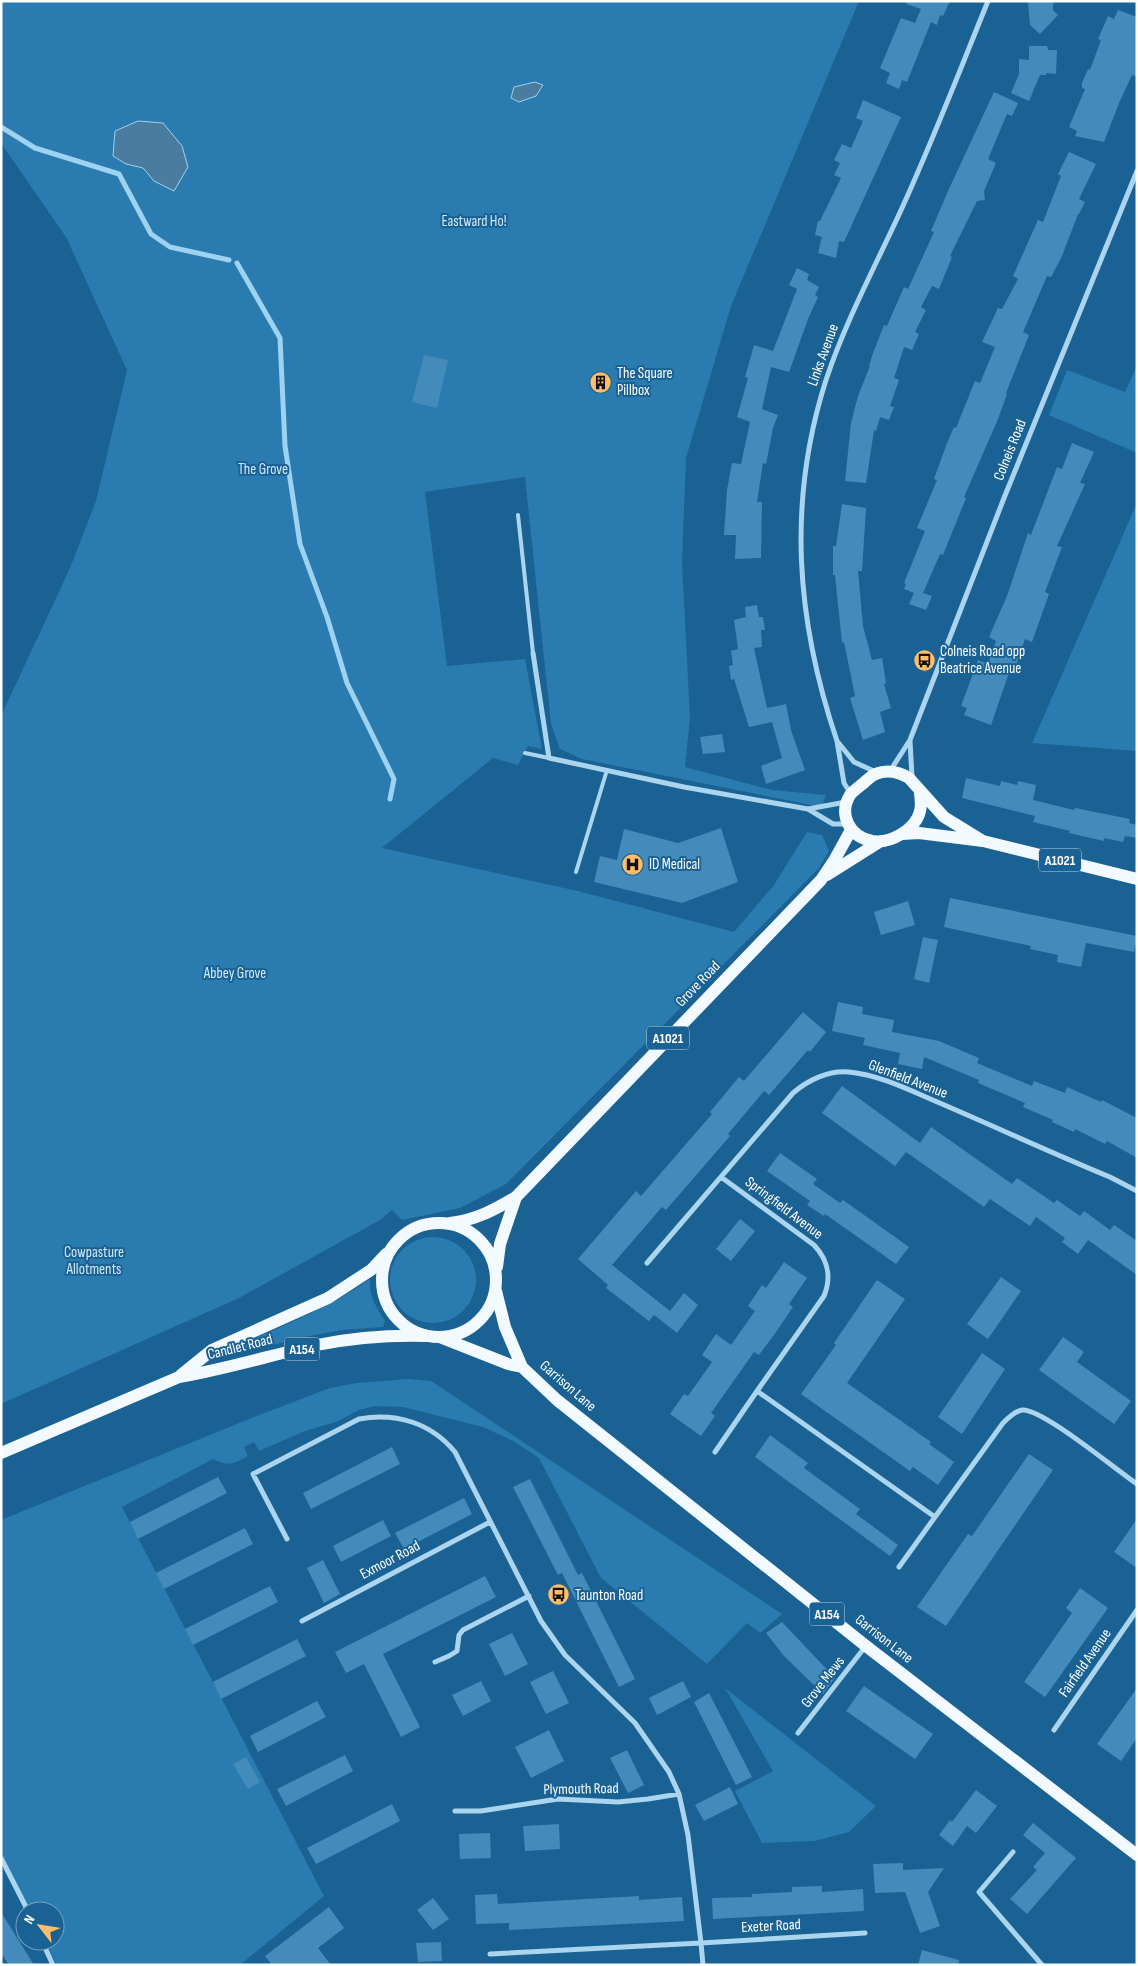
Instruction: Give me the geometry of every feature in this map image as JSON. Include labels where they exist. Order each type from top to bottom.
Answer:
[{"type":"main road","points":[[884,772],[902,774],[910,778],[918,789],[921,809],[913,825],[902,834],[881,841],[869,840],[849,827],[844,812],[849,798],[871,776],[884,772]]},
{"type":"main road","name":"A1021","points":[[918,789],[944,817],[983,841]]},
{"type":"main road","name":"Grove Road","points":[[450,1223],[470,1220],[489,1213],[516,1197],[821,880],[835,859],[849,827]]},
{"type":"main road","name":"A1021","points":[[902,834],[919,833],[983,841],[1137,879]]},
{"type":"main road","name":"Grove Road","points":[[821,880],[881,841]]},
{"type":"main road","name":"Grove Road","points":[[496,1270],[500,1244],[516,1197]]},
{"type":"main road","points":[[431,1223],[450,1223],[462,1226],[481,1239],[491,1254],[496,1270],[496,1291],[487,1312],[480,1320],[462,1332],[440,1337],[427,1336],[407,1328],[399,1321],[383,1293],[382,1272],[389,1251],[399,1238],[413,1228],[431,1223]]},
{"type":"main road","name":"Candlet Road","points":[[179,1377],[212,1350],[328,1298],[371,1270],[389,1251]]},
{"type":"main road","name":"Garrison Lane","points":[[496,1291],[505,1327],[522,1367],[557,1400],[866,1646],[1137,1855]]},
{"type":"main road","name":"Candlet Road","points":[[1,1454],[179,1377],[211,1372],[318,1345],[349,1340],[427,1336]]},
{"type":"main road","name":"Garrison Lane","points":[[440,1337],[508,1364],[522,1367]]},
{"type":"street","name":"Links Avenue","points":[[849,798],[844,783],[837,741],[816,668],[804,602],[800,557],[801,508],[813,430],[826,379],[846,326],[917,174],[988,1]]},
{"type":"street","name":"Colneis Road","points":[[884,772],[910,740],[1000,507],[1137,170]]},
{"type":"street","points":[[533,653],[550,758],[684,787],[808,809],[833,824],[849,827]]},
{"type":"street","name":"Colneis Road","points":[[910,740],[911,774],[918,789]]},
{"type":"street","name":"Links Avenue","points":[[837,741],[854,762],[884,772]]},
{"type":"street","points":[[808,809],[849,798]]},
{"type":"street","name":"Glenfield Avenue","points":[[647,1263],[800,1087],[826,1074],[847,1072],[896,1085],[1110,1177],[1137,1191]]},
{"type":"street","name":"Springfield Avenue","points":[[715,1452],[824,1296],[828,1283],[828,1271],[823,1256],[814,1246],[721,1176]]},
{"type":"street","points":[[756,1391],[935,1517]]},
{"type":"street","points":[[899,1567],[1008,1416],[1021,1410],[1032,1411],[1052,1423],[1137,1484]]},
{"type":"street","points":[[287,1539],[253,1474],[344,1426],[359,1419],[373,1416],[414,1423],[445,1440],[455,1452],[541,1620],[565,1655],[635,1723],[669,1772],[679,1794],[688,1835],[703,1965]]},
{"type":"street","name":"Exmoor Road","points":[[302,1621],[490,1522]]},
{"type":"street","points":[[435,1662],[450,1656],[456,1651],[459,1635],[463,1630],[529,1596]]},
{"type":"street","name":"Fairfield Avenue","points":[[1054,1730],[1137,1610]]},
{"type":"street","name":"Grove Mews","points":[[798,1733],[866,1646]]},
{"type":"street","name":"Plymouth Road","points":[[455,1812],[481,1811],[558,1799],[618,1802],[679,1794]]},
{"type":"street","points":[[1014,1852],[978,1892],[1042,1965]]},
{"type":"street","points":[[1,1858],[23,1901]]},
{"type":"street","name":"Exeter Road","points":[[490,1954],[865,1933]]},
{"type":"street","points":[[47,1951],[53,1965]]},
{"type":"lane","points":[[518,515],[533,653]]},
{"type":"lane","points":[[525,753],[550,758]]},
{"type":"lane","points":[[576,872],[607,770]]},
{"type":"green space","points":[[1,1],[859,1],[731,306],[686,458],[682,563],[690,717],[685,767],[772,790],[826,795],[821,807],[582,759],[560,749],[551,724],[525,477],[425,492],[447,666],[525,659],[542,749],[528,746],[518,765],[493,758],[382,848],[578,891],[734,932],[774,885],[807,832],[822,835],[829,851],[819,868],[506,1184],[460,1208],[402,1220],[392,1210],[380,1220],[239,1298],[1,1404],[1,716],[70,568],[96,501],[127,370],[66,237],[1,143]]},
{"type":"green space","points":[[1137,366],[1137,453],[1049,415],[1067,370],[1125,392]]},
{"type":"green space","points":[[1137,503],[1137,751],[1032,743]]},
{"type":"green space","points":[[433,1237],[449,1240],[457,1244],[469,1256],[473,1264],[476,1280],[473,1296],[469,1304],[457,1316],[449,1320],[433,1323],[417,1320],[409,1316],[397,1304],[393,1296],[390,1280],[393,1264],[397,1256],[409,1244],[417,1240]]},
{"type":"green space","points":[[370,1279],[372,1297],[385,1321],[383,1327],[342,1330],[304,1337],[216,1359],[215,1356],[314,1312]]},
{"type":"green space","points":[[408,1379],[431,1381],[782,1614],[760,1633],[747,1623],[707,1664],[601,1578],[539,1458],[513,1441],[483,1427],[403,1407],[375,1406],[359,1410],[336,1422],[305,1431],[259,1451],[254,1442],[244,1447],[248,1456],[235,1463],[228,1464],[213,1459],[122,1507],[324,1896],[240,1965],[57,1965],[50,1951],[65,1951],[65,1901],[25,1901],[1,1856],[1,1520],[254,1417],[330,1388],[357,1383]]},
{"type":"green space","points":[[725,1688],[876,1806],[849,1832],[815,1841],[762,1843],[735,1791],[773,1771]]},
{"type":"shaded area","points":[[535,82],[543,85],[536,96],[519,102],[511,98],[514,87]]},
{"type":"shaded area","points":[[138,121],[163,123],[182,146],[188,167],[174,191],[154,181],[143,168],[126,164],[113,156],[115,131]]},
{"type":"building","points":[[907,1],[950,1],[943,16],[940,15],[937,25],[931,22],[907,82],[902,80],[899,89],[886,83],[890,73],[880,68],[901,18],[915,23],[921,9],[906,4]]},
{"type":"building","points":[[1028,1],[1053,1],[1053,10],[1058,15],[1040,34],[1030,25]]},
{"type":"building","points":[[1118,10],[1137,17],[1137,77],[1132,75],[1104,142],[1075,136],[1077,131],[1069,127],[1085,89],[1082,88],[1082,83],[1088,69],[1090,70],[1101,40],[1098,39],[1108,16],[1114,19]]},
{"type":"building","points":[[1029,46],[1047,46],[1048,50],[1057,50],[1056,74],[1046,73],[1046,75],[1040,75],[1029,101],[1011,93],[1019,74],[1019,59],[1029,60]]},
{"type":"building","points":[[994,92],[1018,103],[1012,116],[1007,114],[988,159],[996,163],[984,191],[985,200],[977,201],[950,256],[952,257],[939,289],[932,286],[921,307],[926,310],[915,332],[919,334],[912,350],[904,347],[894,378],[899,380],[890,406],[894,407],[889,420],[880,417],[876,431],[874,430],[866,483],[845,481],[851,423],[873,353],[884,325],[887,326],[904,287],[908,289],[934,232],[931,231],[948,191]]},
{"type":"building","points":[[863,100],[901,117],[844,242],[839,241],[836,258],[818,253],[822,237],[815,235],[818,221],[820,221],[841,178],[834,175],[840,163],[834,160],[842,144],[851,148],[863,121],[856,118]]},
{"type":"building","points":[[1069,152],[1096,164],[1079,199],[1085,202],[1078,214],[1062,256],[1051,277],[1047,276],[1023,332],[1029,335],[998,419],[964,497],[966,498],[943,555],[940,554],[923,593],[932,596],[926,610],[909,604],[914,593],[904,589],[906,584],[904,583],[925,531],[917,528],[937,480],[934,479],[947,443],[954,427],[956,428],[975,381],[980,383],[995,347],[982,342],[998,308],[1002,309],[1018,279],[1013,276],[1038,220],[1043,222],[1061,176],[1058,174]]},
{"type":"building","points":[[797,268],[809,274],[807,280],[819,287],[815,295],[818,297],[789,372],[771,367],[762,409],[778,415],[773,428],[766,464],[763,463],[757,502],[762,502],[761,558],[735,559],[736,535],[724,535],[727,490],[732,463],[741,464],[750,422],[737,417],[748,378],[745,377],[754,345],[773,351],[797,289],[789,285]]},
{"type":"building","points":[[424,355],[448,360],[437,408],[412,402]]},
{"type":"building","name":"The Square Pillbox","points":[[607,372],[612,386],[594,392],[590,378]]},
{"type":"building","points":[[1072,443],[1094,452],[1080,483],[1085,484],[1057,546],[1062,547],[1045,592],[1049,594],[1032,642],[1025,639],[1015,669],[1011,667],[991,725],[964,715],[967,708],[961,706],[978,660],[988,664],[996,641],[989,637],[1007,596],[1028,533],[1031,535],[1057,467],[1062,469]]},
{"type":"building","points":[[842,504],[866,508],[862,571],[858,571],[863,626],[872,660],[882,658],[886,683],[884,684],[891,708],[880,712],[885,732],[863,740],[850,698],[855,696],[844,642],[842,643],[835,575],[833,575],[833,546],[836,546]]},
{"type":"building","points":[[757,605],[759,617],[763,617],[765,630],[761,630],[762,647],[754,648],[767,708],[786,704],[791,730],[805,770],[766,784],[761,766],[782,758],[772,722],[749,727],[734,679],[731,680],[729,666],[733,665],[731,651],[738,649],[734,620],[746,617],[745,607]]},
{"type":"building","points":[[722,734],[725,752],[703,754],[700,737]]},
{"type":"building","points":[[966,778],[1000,786],[1001,781],[1017,785],[1018,781],[1036,785],[1033,800],[1074,810],[1075,808],[1130,819],[1129,823],[1137,825],[1137,838],[1125,836],[1123,842],[1104,838],[1104,841],[1069,833],[1070,831],[1033,822],[1035,816],[962,798]]},
{"type":"building","points":[[721,828],[738,882],[682,903],[594,882],[600,856],[617,860],[624,829],[678,843]]},
{"type":"building","points":[[950,898],[1137,936],[1134,952],[1086,943],[1081,967],[1057,962],[1058,955],[1030,949],[1031,946],[944,927]]},
{"type":"building","points":[[908,901],[915,925],[881,935],[874,912]]},
{"type":"building","points":[[923,937],[938,940],[929,983],[914,979]]},
{"type":"building","points":[[838,1002],[863,1007],[862,1014],[894,1020],[892,1032],[939,1041],[979,1058],[977,1063],[1032,1086],[1034,1081],[1065,1093],[1067,1087],[1101,1102],[1102,1100],[1137,1118],[1137,1158],[1107,1141],[1105,1144],[1075,1129],[1074,1132],[1052,1122],[1053,1120],[1023,1107],[1025,1103],[978,1083],[979,1080],[924,1057],[922,1069],[898,1064],[900,1053],[863,1045],[865,1038],[832,1031]]},
{"type":"building","points":[[803,1012],[826,1032],[810,1052],[808,1050],[769,1095],[764,1091],[728,1134],[730,1136],[666,1210],[662,1207],[612,1265],[670,1311],[684,1293],[698,1305],[677,1333],[654,1315],[649,1321],[606,1288],[608,1285],[578,1259],[636,1191],[641,1196],[712,1114],[710,1112],[739,1077],[744,1081]]},
{"type":"building","points":[[842,1086],[920,1143],[931,1127],[1012,1184],[1017,1178],[1054,1203],[1057,1200],[1080,1216],[1084,1211],[1110,1230],[1114,1225],[1137,1241],[1137,1275],[1088,1240],[1078,1254],[1062,1242],[1065,1238],[1036,1217],[1030,1226],[990,1199],[984,1207],[906,1152],[895,1166],[822,1113]]},
{"type":"building","points":[[780,1153],[817,1179],[813,1184],[840,1203],[843,1200],[909,1247],[896,1264],[825,1214],[824,1216],[807,1205],[810,1201],[767,1171]]},
{"type":"building","points":[[740,1219],[755,1231],[731,1261],[716,1249]]},
{"type":"building","points":[[784,1262],[807,1278],[789,1304],[793,1307],[759,1355],[754,1352],[711,1413],[715,1416],[701,1436],[670,1414],[684,1394],[688,1396],[712,1362],[702,1355],[716,1334],[731,1345],[755,1311],[748,1306],[762,1285],[766,1288]]},
{"type":"building","points":[[1001,1277],[1021,1291],[988,1339],[967,1324]]},
{"type":"building","points":[[877,1280],[905,1299],[847,1383],[931,1442],[929,1444],[954,1462],[938,1485],[913,1467],[910,1471],[801,1394],[836,1345],[834,1343]]},
{"type":"building","points":[[1063,1337],[1084,1352],[1077,1362],[1131,1401],[1114,1424],[1039,1370]]},
{"type":"building","points":[[982,1353],[1005,1369],[962,1434],[938,1417]]},
{"type":"building","points":[[770,1435],[808,1463],[804,1468],[860,1509],[856,1514],[898,1545],[890,1556],[755,1457]]},
{"type":"building","points":[[392,1447],[400,1464],[311,1509],[303,1493]]},
{"type":"building","points":[[1029,1454],[1053,1470],[946,1626],[917,1607],[968,1534],[972,1536]]},
{"type":"building","points":[[218,1477],[227,1493],[138,1539],[130,1522]]},
{"type":"building","points":[[530,1479],[578,1575],[582,1573],[635,1679],[619,1687],[562,1573],[558,1575],[513,1487]]},
{"type":"building","points":[[464,1498],[472,1514],[404,1549],[395,1533]]},
{"type":"building","points":[[1137,1519],[1137,1568],[1114,1552]]},
{"type":"building","points":[[383,1520],[391,1536],[341,1562],[333,1546]]},
{"type":"building","points":[[245,1528],[253,1544],[164,1589],[156,1573]]},
{"type":"building","points":[[323,1560],[340,1594],[324,1603],[307,1568]]},
{"type":"building","points":[[485,1576],[496,1597],[383,1654],[420,1727],[401,1737],[364,1664],[346,1673],[335,1652]]},
{"type":"building","points":[[270,1586],[278,1602],[193,1645],[185,1629]]},
{"type":"building","points":[[1080,1588],[1108,1608],[1045,1697],[1024,1682],[1072,1613],[1066,1608]]},
{"type":"building","points":[[782,1622],[835,1678],[823,1694],[784,1656],[766,1633]]},
{"type":"building","points":[[512,1633],[528,1664],[505,1676],[489,1644]]},
{"type":"building","points":[[297,1639],[306,1656],[221,1699],[213,1682]]},
{"type":"building","points":[[553,1671],[569,1703],[546,1714],[530,1682]]},
{"type":"building","points":[[481,1681],[491,1701],[463,1716],[452,1695]]},
{"type":"building","points":[[683,1681],[691,1697],[657,1715],[649,1698]]},
{"type":"building","points":[[864,1686],[933,1734],[915,1759],[846,1711]]},
{"type":"building","points":[[1137,1688],[1137,1738],[1121,1761],[1097,1744]]},
{"type":"building","points":[[709,1693],[752,1777],[736,1785],[694,1702]]},
{"type":"building","points":[[317,1701],[326,1717],[258,1752],[250,1736]]},
{"type":"building","points":[[549,1730],[564,1761],[531,1778],[515,1747]]},
{"type":"building","points":[[627,1750],[644,1785],[628,1793],[610,1758]]},
{"type":"building","points":[[345,1755],[353,1771],[286,1806],[277,1789]]},
{"type":"building","points":[[246,1757],[260,1782],[248,1789],[233,1764]]},
{"type":"building","points":[[730,1787],[738,1804],[704,1821],[695,1805]]},
{"type":"building","points":[[976,1790],[997,1806],[976,1833],[967,1826],[953,1846],[939,1835],[950,1820],[952,1822]]},
{"type":"building","points":[[392,1804],[400,1821],[316,1864],[307,1848]]},
{"type":"building","points":[[1033,1823],[1076,1858],[1027,1914],[1010,1899],[1037,1870],[1033,1867],[1045,1853],[1023,1835]]},
{"type":"building","points":[[559,1824],[560,1849],[525,1851],[523,1826]]},
{"type":"building","points":[[490,1833],[491,1858],[460,1859],[459,1834]]},
{"type":"building","points":[[903,1863],[903,1870],[944,1868],[928,1892],[940,1926],[920,1933],[905,1892],[875,1893],[873,1864]]},
{"type":"building","points":[[822,1886],[822,1892],[863,1889],[864,1911],[713,1919],[712,1898],[752,1897],[752,1894],[792,1892],[792,1887]]},
{"type":"building","points":[[497,1894],[498,1904],[639,1896],[639,1900],[682,1897],[684,1921],[509,1930],[509,1923],[476,1924],[475,1895]]},
{"type":"building","points":[[433,1898],[449,1919],[433,1930],[417,1910]]},
{"type":"building","points":[[329,1907],[344,1928],[318,1948],[331,1965],[272,1965],[265,1956]]},
{"type":"building","points":[[1,1912],[15,1934],[15,1951],[25,1951],[34,1965],[9,1965],[1,1953]]},
{"type":"building","points":[[441,1942],[442,1961],[418,1962],[416,1943]]},
{"type":"building","points":[[922,1950],[959,1960],[958,1965],[918,1965]]},
{"type":"waterway","points":[[1,127],[35,148],[119,174],[151,234],[170,247],[229,260]]},
{"type":"waterway","points":[[237,263],[280,338],[285,446],[300,544],[327,617],[347,683],[394,779],[390,799]]},
{"type":"place","name":"The Square Pillbox","points":[[601,382]]},
{"type":"place","name":"Colneis Road opp Beatrice Avenue","points":[[924,660]]},
{"type":"place","name":"ID Medical","points":[[633,864]]},
{"type":"place","name":"Taunton Road","points":[[559,1595]]},
{"type":"park label","name":"Eastward Ho!","points":[[474,221]]},
{"type":"park label","name":"The Grove","points":[[263,469]]},
{"type":"park label","name":"Abbey Grove","points":[[235,973]]},
{"type":"park label","name":"Cowpasture Allotments","points":[[94,1260]]}]
